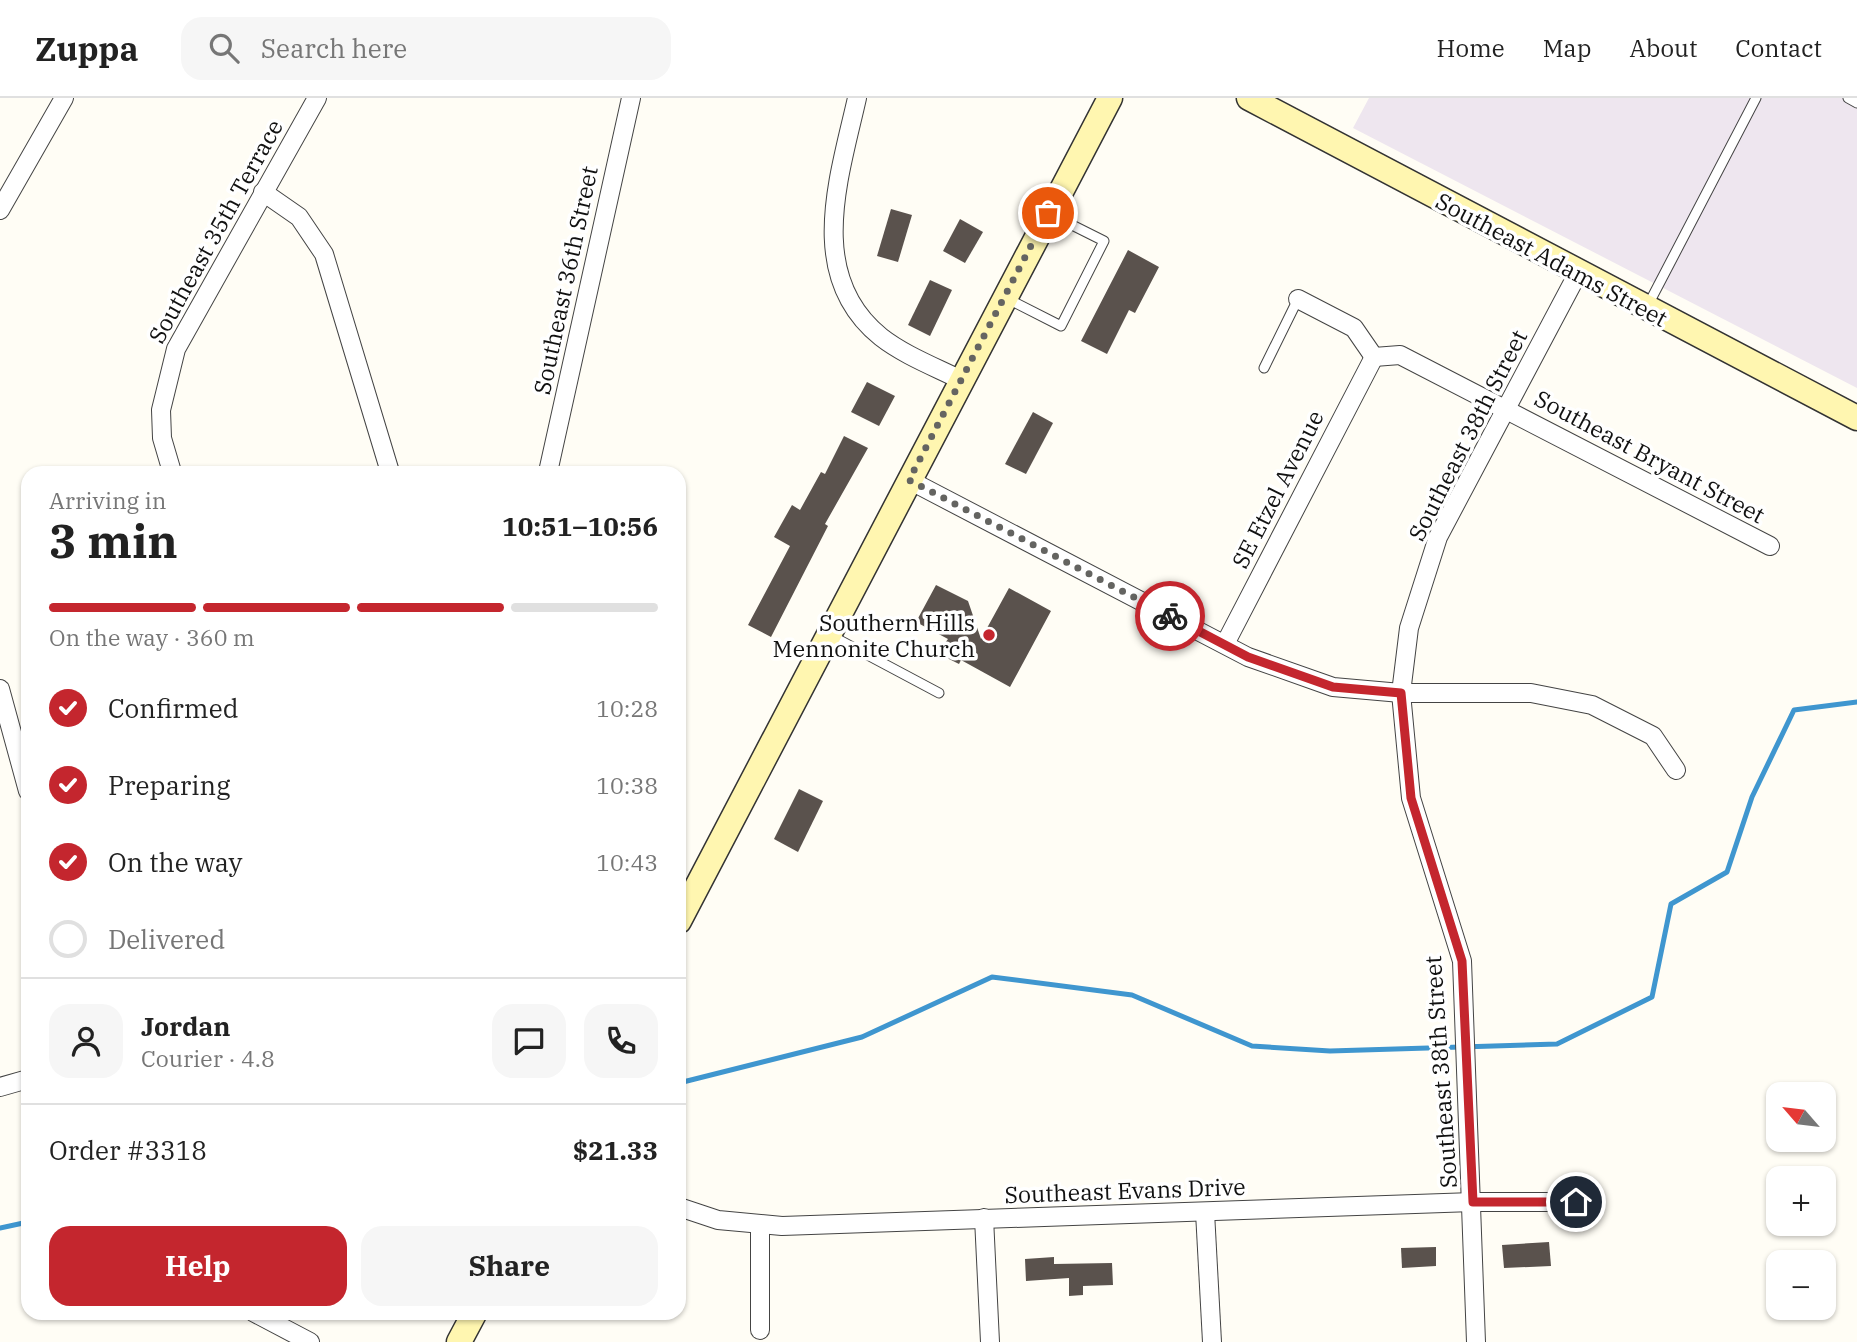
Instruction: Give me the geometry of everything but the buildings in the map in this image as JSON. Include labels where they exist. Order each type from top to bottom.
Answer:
[{"type":"main road","points":[[686,908],[1110,98]]},
{"type":"main road","name":"Southeast Adams Street","points":[[1249,98],[1857,418]]},
{"type":"main road","points":[[459,1342],[471,1320]]},
{"type":"street","points":[[0,210],[64,98]]},
{"type":"street","name":"Southeast 35th Terrace","points":[[170,466],[162,438],[161,410],[169,369],[185,331],[317,98]]},
{"type":"street","name":"Southeast 36th Street","points":[[549,466],[631,98]]},
{"type":"street","points":[[857,98],[833,208],[834,251],[839,275],[847,295],[867,324],[884,339],[961,380]]},
{"type":"street","points":[[264,192],[299,217],[324,254],[388,466]]},
{"type":"street","name":"Southeast 38th Street","points":[[1476,1342],[1473,1202],[1462,961],[1411,798],[1401,693],[1409,628],[1438,537],[1578,273]]},
{"type":"street","points":[[1298,299],[1354,328],[1374,357]]},
{"type":"street","name":"Southeast Bryant Street","points":[[1374,357],[1400,355],[1770,546]]},
{"type":"street","name":"SE Etzel Avenue","points":[[1225,644],[1374,357]]},
{"type":"street","points":[[909,480],[1248,657],[1333,687],[1401,693],[1531,693],[1592,705],[1653,736],[1676,769]]},
{"type":"street","points":[[0,689],[21,766]]},
{"type":"street","points":[[0,1087],[21,1081]]},
{"type":"street","name":"Southeast Evans Drive","points":[[686,1209],[718,1220],[760,1226],[1473,1202],[1576,1202]]},
{"type":"street","points":[[1205,1212],[1212,1342]]},
{"type":"street","points":[[984,1218],[990,1342]]},
{"type":"street","points":[[760,1226],[760,1330]]},
{"type":"street","points":[[268,1320],[310,1342]]},
{"type":"lane","points":[[1646,308],[1756,98]]},
{"type":"lane","points":[[1848,98],[1857,103]]},
{"type":"lane","points":[[1004,297],[1061,326],[1104,241],[1048,213]]},
{"type":"lane","points":[[1264,368],[1298,299]]},
{"type":"lane","points":[[829,634],[939,693]]},
{"type":"shaded area","points":[[1369,98],[1857,98],[1857,388],[1353,128]]},
{"type":"waterway","points":[[686,1081],[862,1037],[992,977],[1132,995],[1252,1046],[1330,1051],[1557,1044],[1652,997],[1671,904],[1727,872],[1752,797],[1794,710],[1857,702]]},
{"type":"waterway","points":[[0,1228],[21,1224]]},
{"type":"way so far","points":[[1048,213],[909,480],[1170,616]]},
{"type":"place","name":"Southern Hills Mennonite Church","points":[[989,635]]},
{"type":"route","points":[[1170,616],[1248,657],[1333,687],[1401,693],[1411,798],[1462,961],[1473,1202],[1576,1202]]}]
